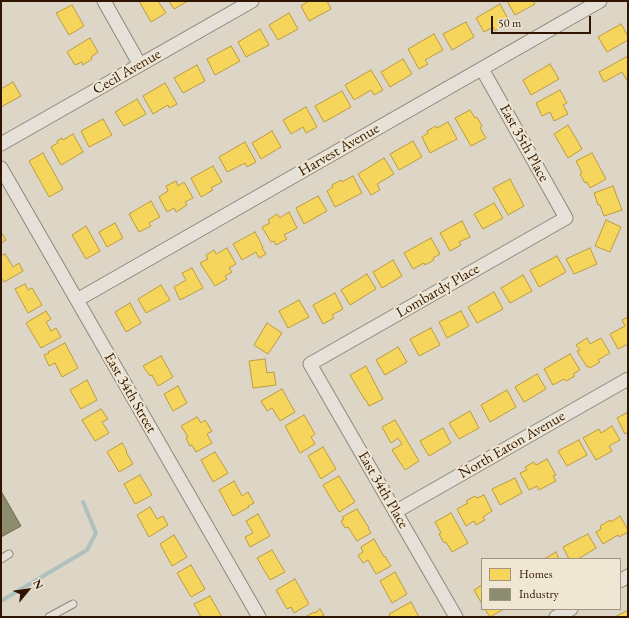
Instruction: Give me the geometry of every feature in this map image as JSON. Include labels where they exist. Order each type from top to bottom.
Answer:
[{"type":"street","points":[[104,1],[140,65]]},
{"type":"street","name":"Cecil Avenue","points":[[1,144],[252,1]]},
{"type":"street","name":"Harvest Avenue","points":[[77,300],[600,1]]},
{"type":"street","name":"East 35th Place","points":[[482,69],[566,218]]},
{"type":"street","name":"East 34th Street","points":[[1,168],[259,617]]},
{"type":"street","name":"Lombardy Place","points":[[310,364],[566,218]]},
{"type":"street","name":"East 34th Place","points":[[310,364],[456,617]]},
{"type":"street","name":"North Eaton Avenue","points":[[395,512],[628,379]]},
{"type":"street","points":[[556,617],[568,610]]},
{"type":"lane","points":[[1,559],[9,554]]},
{"type":"lane","points":[[49,617],[73,604]]},
{"type":"building: Homes","points":[[139,1],[158,1],[166,13],[151,22]]},
{"type":"building: Homes","points":[[169,1],[188,1],[174,9]]},
{"type":"building: Homes","points":[[309,1],[327,1],[331,9],[309,21],[301,6]]},
{"type":"building: Homes","points":[[507,1],[533,1],[535,4],[515,15]]},
{"type":"building: Homes","points":[[500,4],[508,19],[500,23],[502,26],[495,31],[493,27],[484,32],[476,18]]},
{"type":"building: Homes","points":[[72,5],[84,26],[69,35],[56,13]]},
{"type":"building: Homes","points":[[289,13],[298,29],[278,40],[269,25]]},
{"type":"building: Homes","points":[[466,22],[474,37],[452,50],[443,34]]},
{"type":"building: Homes","points":[[621,24],[628,36],[628,40],[607,52],[598,37]]},
{"type":"building: Homes","points":[[260,29],[269,45],[246,57],[238,42]]},
{"type":"building: Homes","points":[[434,34],[443,50],[425,60],[428,64],[419,69],[408,49]]},
{"type":"building: Homes","points":[[90,38],[98,52],[91,57],[92,59],[83,65],[82,62],[75,65],[67,52]]},
{"type":"building: Homes","points":[[231,46],[240,61],[215,75],[207,59]]},
{"type":"building: Homes","points":[[628,56],[628,82],[622,72],[604,82],[599,72]]},
{"type":"building: Homes","points":[[403,59],[412,74],[390,87],[381,72]]},
{"type":"building: Homes","points":[[550,64],[559,79],[531,95],[523,80]]},
{"type":"building: Homes","points":[[197,65],[205,81],[183,93],[174,78]]},
{"type":"building: Homes","points":[[371,70],[383,90],[374,95],[371,90],[354,100],[345,85]]},
{"type":"building: Homes","points":[[13,82],[21,96],[1,107],[1,89]]},
{"type":"building: Homes","points":[[165,83],[177,104],[169,108],[168,105],[153,114],[143,96]]},
{"type":"building: Homes","points":[[560,90],[567,103],[563,105],[568,114],[554,121],[550,112],[542,116],[536,103]]},
{"type":"building: Homes","points":[[342,91],[351,107],[324,122],[315,106]]},
{"type":"building: Homes","points":[[137,99],[146,114],[124,126],[115,112]]},
{"type":"building: Homes","points":[[306,107],[317,127],[306,133],[303,127],[291,134],[283,120]]},
{"type":"building: Homes","points":[[470,110],[475,118],[477,117],[482,126],[480,128],[486,138],[471,146],[455,118]]},
{"type":"building: Homes","points":[[103,119],[112,135],[89,147],[81,131]]},
{"type":"building: Homes","points":[[448,122],[457,139],[430,153],[422,137],[428,133],[427,131]]},
{"type":"building: Homes","points":[[568,125],[582,149],[568,158],[554,134]]},
{"type":"building: Homes","points":[[272,131],[281,147],[261,159],[252,143]]},
{"type":"building: Homes","points":[[73,134],[83,152],[61,165],[51,147],[58,143],[57,141],[62,138],[63,140]]},
{"type":"building: Homes","points":[[413,141],[422,157],[399,170],[390,154]]},
{"type":"building: Homes","points":[[245,142],[256,162],[247,167],[245,163],[227,172],[219,157]]},
{"type":"building: Homes","points":[[43,153],[63,189],[49,197],[29,161]]},
{"type":"building: Homes","points":[[592,153],[606,179],[590,188],[580,174],[582,173],[576,161]]},
{"type":"building: Homes","points":[[384,158],[394,174],[377,184],[380,190],[371,195],[358,174]]},
{"type":"building: Homes","points":[[213,166],[222,182],[211,188],[213,190],[201,197],[191,178]]},
{"type":"building: Homes","points":[[353,176],[362,193],[335,207],[327,191],[333,187],[332,185]]},
{"type":"building: Homes","points":[[510,179],[524,206],[508,215],[493,188]]},
{"type":"building: Homes","points":[[176,181],[178,186],[184,182],[193,198],[185,202],[187,205],[176,212],[174,208],[167,212],[159,197],[168,191],[166,186]]},
{"type":"building: Homes","points":[[613,186],[622,210],[604,216],[594,193]]},
{"type":"building: Homes","points":[[318,196],[327,211],[304,224],[296,208]]},
{"type":"building: Homes","points":[[151,201],[160,217],[149,223],[151,226],[139,232],[129,214]]},
{"type":"building: Homes","points":[[494,203],[503,218],[483,229],[474,214]]},
{"type":"building: Homes","points":[[289,212],[297,228],[284,235],[287,239],[276,245],[274,241],[271,242],[262,227],[270,223],[268,220],[277,214],[280,218]]},
{"type":"building: Homes","points":[[606,220],[621,227],[610,252],[595,246]]},
{"type":"building: Homes","points":[[462,221],[470,237],[459,242],[461,245],[450,251],[440,233]]},
{"type":"building: Homes","points":[[115,223],[123,238],[107,247],[99,232]]},
{"type":"building: Homes","points":[[86,226],[100,251],[86,259],[72,235]]},
{"type":"building: Homes","points":[[1,232],[6,240],[1,243]]},
{"type":"building: Homes","points":[[255,232],[266,254],[259,258],[256,252],[242,260],[233,244]]},
{"type":"building: Homes","points":[[431,238],[440,254],[433,258],[434,260],[425,265],[424,263],[413,269],[404,253]]},
{"type":"building: Homes","points":[[227,248],[236,264],[229,268],[232,272],[225,276],[227,279],[215,286],[200,263],[208,259],[206,255],[214,250],[216,254]]},
{"type":"building: Homes","points":[[590,248],[597,264],[574,274],[566,259]]},
{"type":"building: Homes","points":[[5,254],[13,267],[19,263],[23,271],[4,282],[1,278],[1,256]]},
{"type":"building: Homes","points":[[557,256],[566,272],[539,287],[530,270]]},
{"type":"building: Homes","points":[[393,260],[402,276],[382,288],[373,272]]},
{"type":"building: Homes","points":[[192,268],[203,288],[180,300],[174,287],[186,280],[182,273]]},
{"type":"building: Homes","points":[[367,274],[376,289],[350,305],[341,290]]},
{"type":"building: Homes","points":[[523,275],[532,291],[510,303],[501,288]]},
{"type":"building: Homes","points":[[25,284],[28,290],[32,288],[42,305],[28,313],[15,289]]},
{"type":"building: Homes","points":[[161,285],[170,300],[146,313],[138,299]]},
{"type":"building: Homes","points":[[494,292],[503,309],[477,323],[468,307]]},
{"type":"building: Homes","points":[[335,293],[343,309],[332,315],[334,318],[323,324],[313,305]]},
{"type":"building: Homes","points":[[299,300],[309,317],[288,328],[279,311]]},
{"type":"building: Homes","points":[[130,303],[141,323],[126,332],[115,312]]},
{"type":"building: Homes","points":[[46,311],[51,319],[46,322],[51,331],[56,328],[61,337],[41,348],[26,323]]},
{"type":"building: Homes","points":[[461,311],[469,326],[447,338],[439,322]]},
{"type":"building: Homes","points":[[628,317],[628,344],[618,349],[610,334],[625,326],[622,320]]},
{"type":"building: Homes","points":[[267,323],[282,333],[268,354],[254,345]]},
{"type":"building: Homes","points":[[431,328],[440,345],[419,356],[410,339]]},
{"type":"building: Homes","points":[[587,338],[590,344],[601,338],[610,353],[598,360],[600,362],[590,368],[588,366],[587,367],[577,351],[580,350],[576,345]]},
{"type":"building: Homes","points":[[65,343],[78,368],[62,377],[55,363],[49,366],[44,355]]},
{"type":"building: Homes","points":[[398,347],[407,362],[385,375],[376,360]]},
{"type":"building: Homes","points":[[570,354],[580,370],[573,374],[575,376],[566,381],[564,379],[553,385],[544,369]]},
{"type":"building: Homes","points":[[161,356],[173,377],[158,386],[152,375],[150,376],[143,366]]},
{"type":"building: Homes","points":[[265,359],[267,373],[274,372],[276,385],[253,388],[249,361]]},
{"type":"building: Homes","points":[[366,366],[383,399],[369,406],[350,375]]},
{"type":"building: Homes","points":[[537,374],[546,389],[524,402],[515,387]]},
{"type":"building: Homes","points":[[87,380],[97,400],[81,409],[70,390]]},
{"type":"building: Homes","points":[[178,386],[187,403],[173,411],[164,394]]},
{"type":"building: Homes","points":[[282,389],[295,412],[280,421],[272,408],[267,411],[261,401]]},
{"type":"building: Homes","points":[[507,390],[516,407],[490,422],[481,405]]},
{"type":"building: Homes","points":[[101,409],[108,419],[102,422],[109,433],[95,441],[82,420]]},
{"type":"building: Homes","points":[[470,411],[479,428],[459,439],[449,423]]},
{"type":"building: Homes","points":[[628,412],[628,432],[625,434],[617,418]]},
{"type":"building: Homes","points":[[304,415],[315,434],[311,437],[315,444],[300,453],[285,426]]},
{"type":"building: Homes","points":[[197,417],[201,423],[205,420],[212,431],[207,434],[212,443],[196,452],[192,445],[190,446],[186,438],[188,437],[181,426]]},
{"type":"building: Homes","points":[[395,420],[419,461],[405,470],[392,450],[402,444],[398,438],[391,443],[382,427]]},
{"type":"building: Homes","points":[[612,426],[620,440],[609,446],[612,451],[596,460],[583,438],[599,429],[601,433]]},
{"type":"building: Homes","points":[[443,428],[451,443],[429,456],[420,441]]},
{"type":"building: Homes","points":[[579,440],[587,455],[567,466],[558,451]]},
{"type":"building: Homes","points":[[122,443],[133,464],[119,472],[107,452]]},
{"type":"building: Homes","points":[[323,447],[336,469],[321,479],[308,456]]},
{"type":"building: Homes","points":[[215,452],[228,473],[213,482],[201,460]]},
{"type":"building: Homes","points":[[547,459],[556,475],[553,476],[556,481],[539,490],[537,486],[529,490],[520,473],[527,470],[525,467],[534,462],[536,465]]},
{"type":"building: Homes","points":[[140,475],[152,495],[135,504],[124,484]]},
{"type":"building: Homes","points":[[339,476],[355,502],[339,512],[323,485]]},
{"type":"building: Homes","points":[[515,478],[522,493],[500,505],[492,489]]},
{"type":"building: Homes","points":[[234,481],[242,496],[248,492],[254,503],[233,516],[219,490]]},
{"type":"building: Homes","points":[[484,495],[492,511],[483,517],[485,520],[476,525],[474,521],[466,526],[457,509],[468,503],[466,501],[475,496],[477,498]]},
{"type":"building: Homes","points":[[150,507],[157,519],[163,516],[168,525],[149,537],[137,515]]},
{"type":"building: Homes","points":[[357,509],[371,533],[357,541],[348,527],[345,528],[341,521],[344,519],[342,517]]},
{"type":"building: Homes","points":[[451,513],[468,543],[452,552],[446,542],[444,543],[435,522]]},
{"type":"building: Homes","points":[[258,514],[270,536],[250,547],[245,537],[253,533],[246,521]]},
{"type":"building: Homes","points":[[620,516],[628,532],[619,537],[618,535],[603,544],[596,532],[601,529],[600,526],[610,520],[611,522]]},
{"type":"building: Homes","points":[[588,534],[596,548],[580,558],[568,558],[563,547]]},
{"type":"building: Homes","points":[[174,535],[187,557],[172,566],[160,544]]},
{"type":"building: Homes","points":[[374,539],[391,566],[376,574],[368,560],[363,563],[358,555],[363,552],[361,547]]},
{"type":"building: Homes","points":[[272,550],[285,572],[270,580],[257,558]]},
{"type":"building: Homes","points":[[556,552],[559,558],[546,558]]},
{"type":"building: Homes","points":[[191,565],[205,589],[191,597],[177,573]]},
{"type":"building: Homes","points":[[395,572],[407,594],[392,603],[380,581]]},
{"type":"building: Homes","points":[[295,579],[309,604],[294,613],[291,607],[287,609],[276,590]]},
{"type":"building: Homes","points":[[481,586],[481,602],[474,590]]},
{"type":"building: Homes","points":[[210,596],[222,617],[201,617],[194,604]]},
{"type":"building: Homes","points":[[411,602],[419,617],[390,617],[389,614]]},
{"type":"building: Homes","points":[[320,609],[324,615],[320,617],[305,617],[314,612],[315,613]]},
{"type":"building: Homes","points":[[486,610],[502,610],[490,617]]},
{"type":"building: Homes","points":[[628,610],[628,617],[615,617]]},
{"type":"building: Industry","points":[[1,491],[21,526],[1,537]]},
{"type":"waterway","points":[[1,601],[87,550],[96,533],[83,502]]}]
